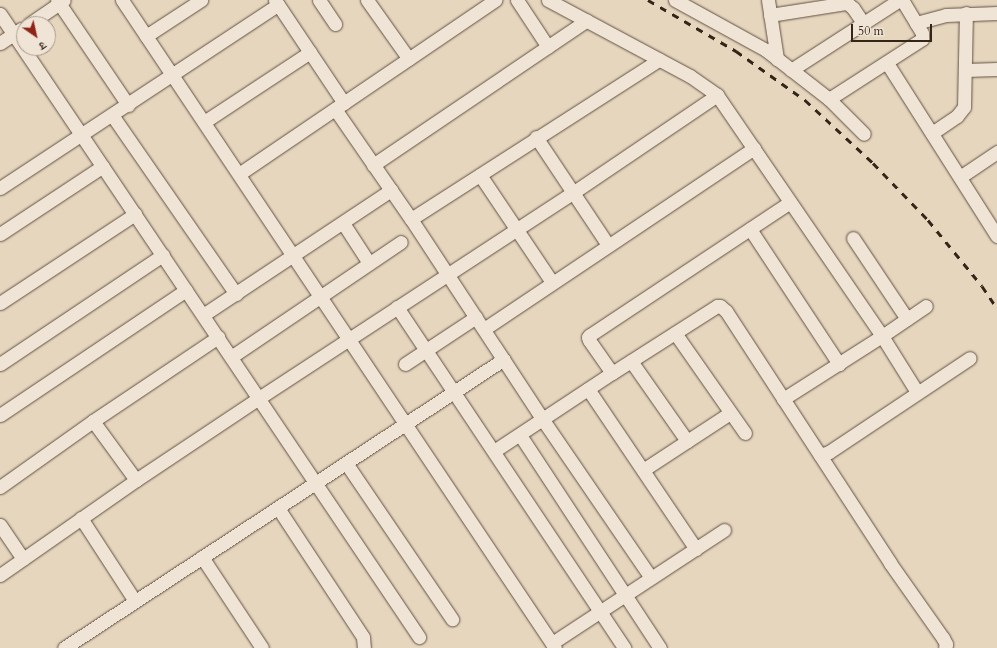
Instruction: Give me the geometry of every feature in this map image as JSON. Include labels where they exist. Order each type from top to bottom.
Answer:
[{"type":"street","points":[[122,0],[293,257],[349,338],[553,646],[599,610],[724,530]]},
{"type":"street","points":[[318,0],[335,24]]},
{"type":"street","points":[[367,0],[409,59]]},
{"type":"street","points":[[239,174],[495,0]]},
{"type":"street","points":[[517,0],[548,46]]},
{"type":"street","points":[[548,0],[694,79],[717,95],[882,336],[917,392]]},
{"type":"street","points":[[675,0],[766,50],[829,99],[864,134]]},
{"type":"street","points":[[768,0],[777,59]]},
{"type":"street","points":[[791,70],[901,0],[922,33],[922,40],[829,99]]},
{"type":"street","points":[[40,16],[60,1],[128,105]]},
{"type":"street","points":[[146,36],[195,1]]},
{"type":"street","points":[[0,188],[128,105],[276,3],[310,52],[373,165],[411,219],[543,420],[651,578]]},
{"type":"street","points":[[770,15],[847,3],[854,8],[863,23]]},
{"type":"street","points":[[916,23],[932,17],[966,13],[997,13]]},
{"type":"street","points":[[932,133],[961,112],[964,107],[966,13]]},
{"type":"street","points":[[0,14],[16,28]]},
{"type":"street","points":[[373,165],[587,20]]},
{"type":"street","points":[[0,44],[16,33]]},
{"type":"street","points":[[204,122],[310,52]]},
{"type":"street","points":[[34,56],[82,135],[419,637]]},
{"type":"street","points":[[411,219],[536,137],[658,60]]},
{"type":"street","points":[[887,63],[960,177],[993,219],[997,236]]},
{"type":"street","points":[[965,70],[997,69]]},
{"type":"street","points":[[0,575],[136,480],[349,338],[574,192],[717,95]]},
{"type":"street","points":[[112,115],[236,294]]},
{"type":"street","points":[[536,137],[608,245]]},
{"type":"street","points":[[484,329],[754,148]]},
{"type":"street","points":[[960,177],[997,152]]},
{"type":"street","points":[[0,234],[103,166]]},
{"type":"street","points":[[480,175],[552,282]]},
{"type":"street","points":[[203,315],[293,257],[391,190]]},
{"type":"street","points":[[612,373],[589,340],[588,337],[590,334],[790,202]]},
{"type":"street","points":[[0,303],[135,214]]},
{"type":"street","points":[[343,223],[369,263]]},
{"type":"street","points":[[750,229],[839,364]]},
{"type":"street","points":[[853,238],[907,319]]},
{"type":"street","points":[[231,357],[401,242]]},
{"type":"street","points":[[0,364],[163,255]]},
{"type":"street","points":[[0,415],[186,290]]},
{"type":"street","points":[[494,451],[717,306],[723,308],[816,452],[820,455],[890,563],[943,638],[946,644],[945,648]]},
{"type":"street","points":[[783,399],[926,306]]},
{"type":"street","points":[[398,307],[624,648]]},
{"type":"street","points":[[405,364],[476,317]]},
{"type":"street","points":[[676,333],[744,433]]},
{"type":"street","points":[[0,487],[93,421],[218,337]]},
{"type":"street","points":[[820,455],[829,452],[970,358]]},
{"type":"street","points":[[64,648],[455,393],[504,359]]},
{"type":"street","points":[[631,361],[687,441]]},
{"type":"street","points":[[588,389],[696,549]]},
{"type":"street","points":[[643,470],[730,412]]},
{"type":"street","points":[[93,421],[136,480]]},
{"type":"street","points":[[520,435],[660,648]]},
{"type":"street","points":[[346,463],[452,619]]},
{"type":"street","points":[[278,508],[362,637],[364,648]]},
{"type":"street","points":[[81,518],[135,601]]},
{"type":"street","points":[[0,525],[23,559]]},
{"type":"street","points":[[202,557],[262,648]]},
{"type":"railway","points":[[648,0],[736,51],[805,100],[873,163],[928,220],[982,286],[997,308]]}]
